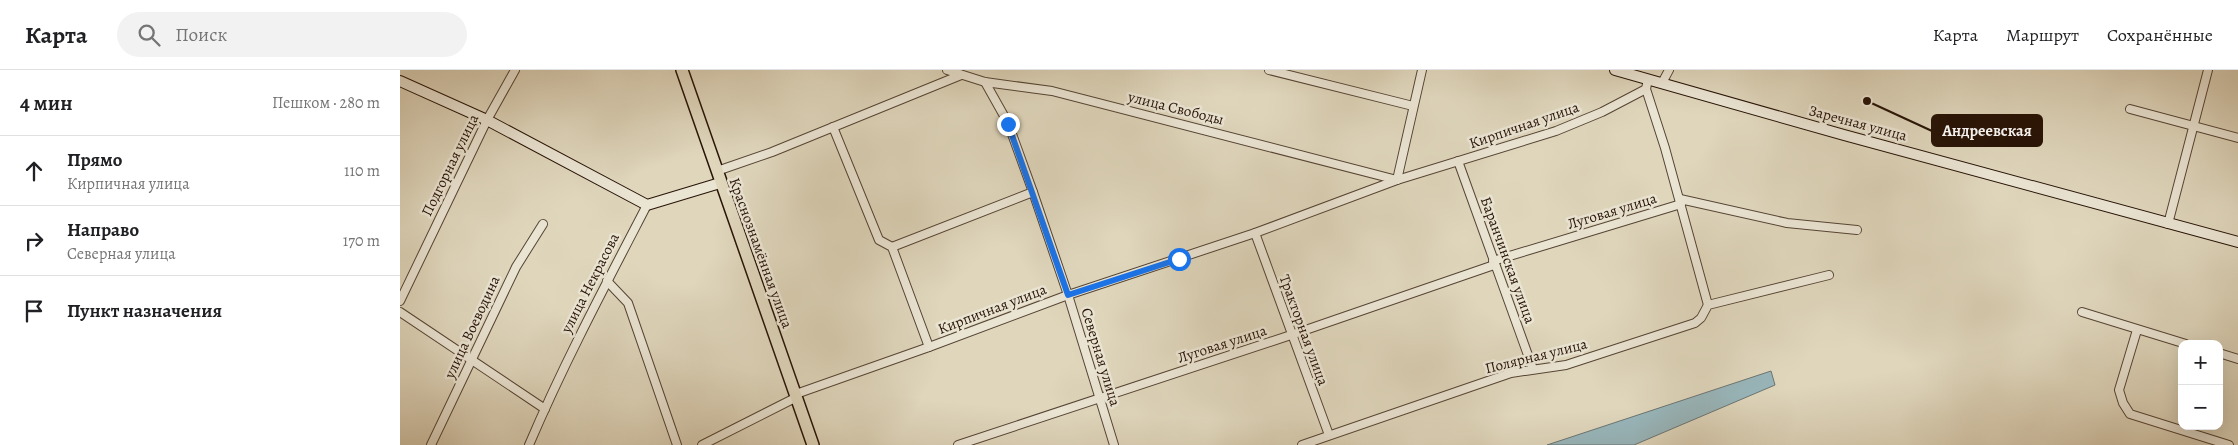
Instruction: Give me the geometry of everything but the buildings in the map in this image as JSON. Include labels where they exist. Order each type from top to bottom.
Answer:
[{"type":"main road","name":"Краснознамённая улица","points":[[682,70],[813,445]]},
{"type":"street","name":"Подгорная улица","points":[[400,301],[487,120],[515,70]]},
{"type":"street","name":"улица Свободы","points":[[947,70],[985,82],[1052,91],[1397,180]]},
{"type":"street","points":[[974,79],[976,70]]},
{"type":"street","points":[[1269,70],[1412,106]]},
{"type":"street","points":[[1397,180],[1412,106],[1422,70]]},
{"type":"street","name":"Заречная улица","points":[[1615,70],[1647,84],[1662,83],[2238,242]]},
{"type":"street","points":[[1662,83],[1669,70]]},
{"type":"street","points":[[2168,224],[2208,70]]},
{"type":"street","points":[[717,170],[772,152],[961,75]]},
{"type":"street","points":[[400,81],[487,120],[647,205],[720,183]]},
{"type":"street","name":"Северная улица","points":[[985,82],[1008,124],[1068,295],[1098,399],[1114,445]]},
{"type":"street","points":[[1647,84],[1708,305],[1829,275]]},
{"type":"street","name":"Кирпичная улица","points":[[702,445],[796,395],[1068,295],[1255,233],[1397,180],[1556,131],[1602,112],[1647,84]]},
{"type":"street","points":[[2130,109],[2238,138]]},
{"type":"street","points":[[833,127],[878,240],[892,246],[1032,192]]},
{"type":"street","name":"Баранчинская улица","points":[[1458,161],[1533,369]]},
{"type":"street","name":"Луговая улица","points":[[958,445],[1291,335],[1494,263],[1680,202],[1786,223],[1857,230]]},
{"type":"street","name":"улица Некрасова","points":[[529,445],[607,281],[647,205]]},
{"type":"street","name":"улица Воеводина","points":[[431,445],[516,267],[544,224]]},
{"type":"street","name":"Тракторная улица","points":[[1255,233],[1329,435]]},
{"type":"street","points":[[892,246],[929,347]]},
{"type":"street","points":[[607,281],[628,303],[677,445]]},
{"type":"street","name":"Полярная улица","points":[[1302,445],[1511,373],[1566,365],[1695,323],[1701,318],[1708,305]]},
{"type":"street","points":[[400,312],[545,409]]},
{"type":"street","points":[[2082,312],[2178,342]]},
{"type":"street","points":[[2137,330],[2119,390],[2122,403],[2130,414],[2230,445]]},
{"type":"street","points":[[2223,354],[2238,359]]},
{"type":"water","points":[[1771,371],[1775,385],[1634,445],[1547,445]]},
{"type":"place","name":"Андреевская","points":[[1867,101]]},
{"type":"route","points":[[1008,124],[1068,295],[1179,259]]}]
